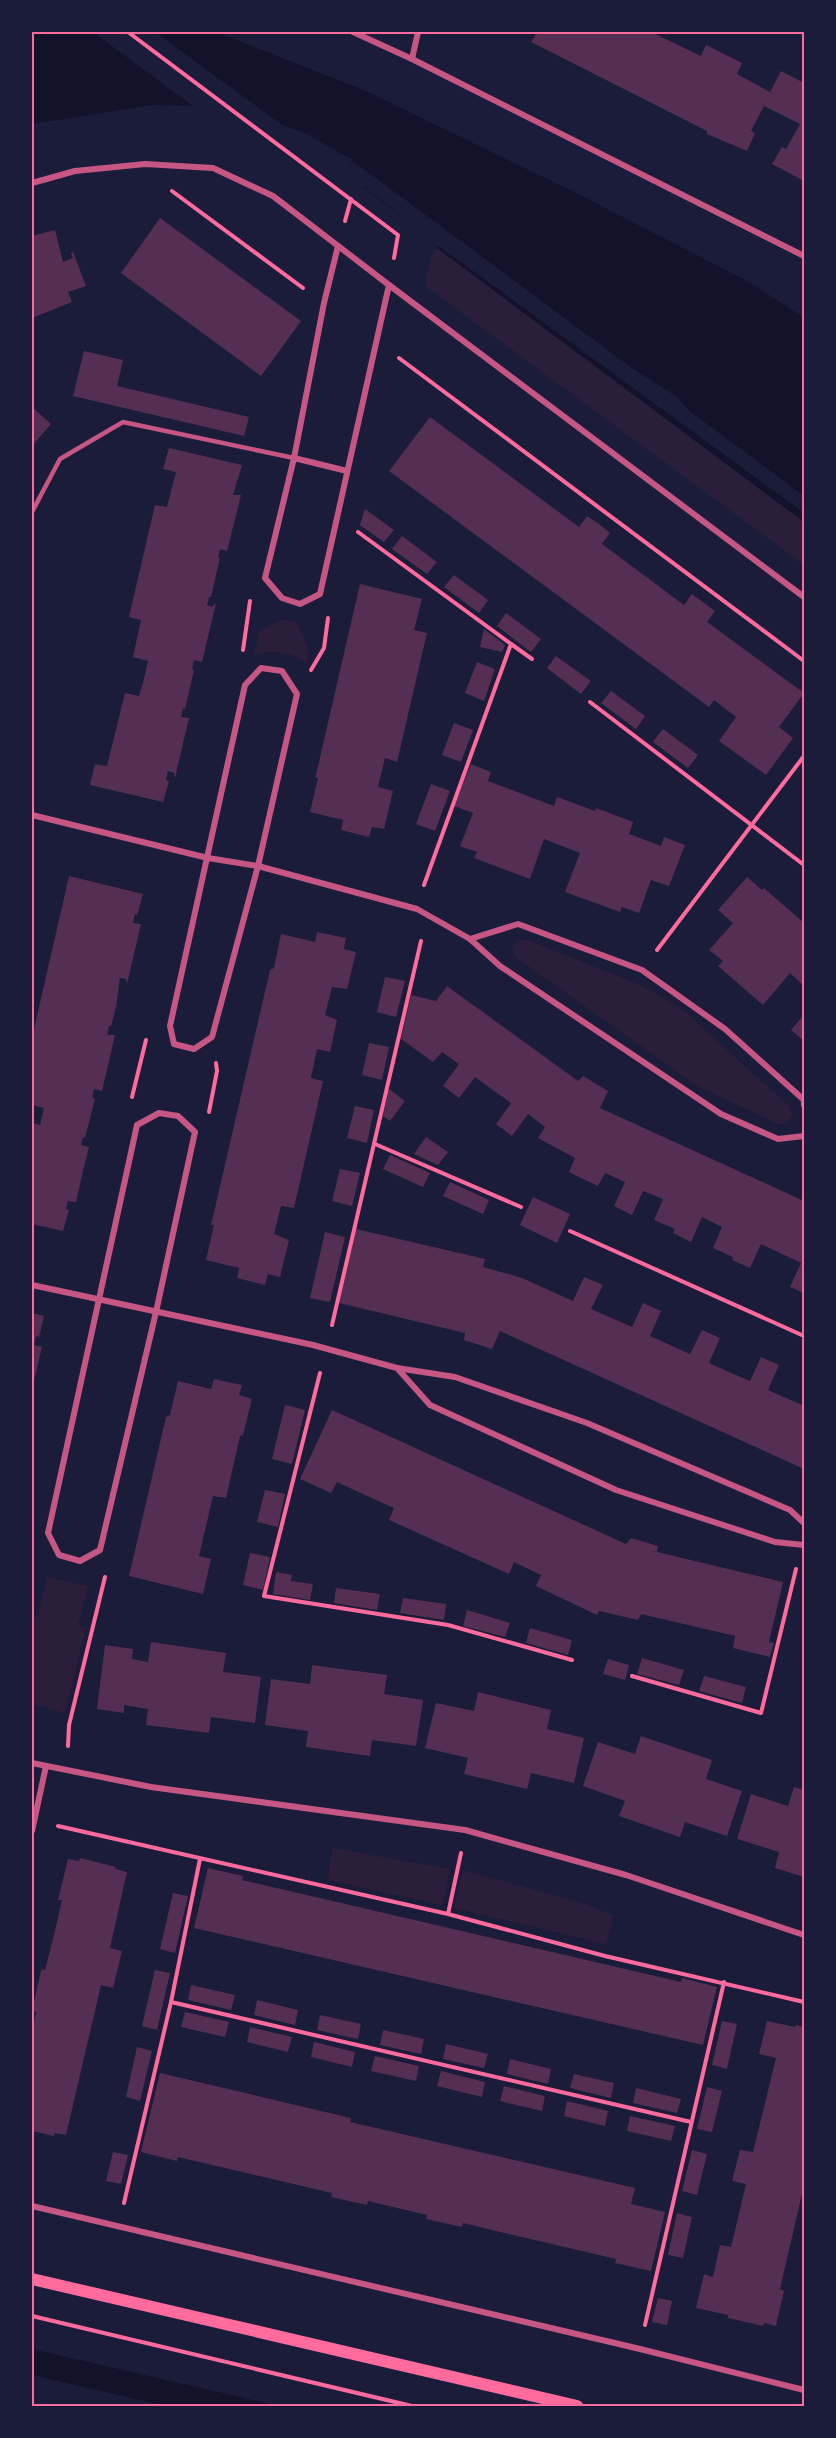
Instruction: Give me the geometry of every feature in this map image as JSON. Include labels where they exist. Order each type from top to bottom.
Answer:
[{"type":"main road","points":[[32,2279],[531,2401],[577,2406]]},
{"type":"street","points":[[352,32],[412,59],[804,256]]},
{"type":"street","points":[[412,59],[418,32]]},
{"type":"street","points":[[32,183],[75,171],[145,164],[213,168],[273,196],[804,597]]},
{"type":"street","points":[[338,246],[324,303],[294,458],[265,578],[282,598],[300,604],[320,594],[388,285]]},
{"type":"street","points":[[294,458],[347,471]]},
{"type":"street","points":[[261,668],[282,671],[297,694],[258,866],[212,1038],[194,1049],[174,1044],[170,1026],[245,685],[261,668]]},
{"type":"street","points":[[32,815],[208,858],[258,866],[417,909],[470,939],[500,966],[721,1114],[778,1139],[804,1136]]},
{"type":"street","points":[[470,939],[518,924],[642,970],[725,1029],[804,1100],[804,1105]]},
{"type":"street","points":[[159,1113],[178,1116],[195,1132],[156,1312],[100,1550],[80,1561],[59,1556],[48,1533],[137,1125],[159,1113]]},
{"type":"street","points":[[32,1285],[313,1345],[397,1368],[455,1377],[587,1423],[790,1510],[804,1523]]},
{"type":"street","points":[[397,1368],[430,1405],[616,1490],[776,1542],[803,1545]]},
{"type":"street","points":[[32,1763],[151,1787],[465,1830],[626,1875],[804,1935]]},
{"type":"street","points":[[32,1831],[46,1766]]},
{"type":"street","points":[[32,2206],[804,2388]]},
{"type":"lane","points":[[32,512],[60,459],[123,422],[294,458]]},
{"type":"path","points":[[128,32],[398,235],[388,285]]},
{"type":"path","points":[[145,164],[174,194],[324,303]]},
{"type":"path","points":[[377,341],[804,661]]},
{"type":"path","points":[[336,523],[355,530],[532,659]]},
{"type":"path","points":[[245,685],[243,644],[251,598],[265,578]]},
{"type":"path","points":[[297,694],[324,648],[330,612],[320,594]]},
{"type":"path","points":[[417,909],[429,865],[511,644]]},
{"type":"path","points":[[590,702],[804,865]]},
{"type":"path","points":[[642,970],[804,756]]},
{"type":"path","points":[[137,1125],[132,1100],[146,1040],[170,1026]]},
{"type":"path","points":[[195,1132],[208,1112],[217,1071],[212,1038]]},
{"type":"path","points":[[375,1144],[521,1207]]},
{"type":"path","points":[[570,1231],[804,1336]]},
{"type":"path","points":[[632,1676],[761,1713],[803,1545]]},
{"type":"path","points":[[68,1770],[67,1735],[105,1575],[100,1550]]},
{"type":"path","points":[[34,1820],[448,1914],[605,1956],[804,2002]]},
{"type":"path","points":[[448,1914],[465,1830]]},
{"type":"path","points":[[119,2227],[171,2002],[200,1859]]},
{"type":"path","points":[[640,2349],[724,1982]]},
{"type":"path","points":[[171,2002],[691,2122]]},
{"type":"path","points":[[32,2316],[412,2406]]},
{"type":"shaded area","points":[[32,32],[216,32],[366,91],[572,191],[749,282],[804,318],[804,522],[421,236],[422,231],[344,173],[353,160],[303,132],[243,113],[193,106],[153,105],[32,124]]},
{"type":"shaded area","points":[[437,248],[804,522],[804,565],[425,286],[432,255]]},
{"type":"shaded area","points":[[281,619],[296,622],[308,648],[307,663],[282,653],[254,654],[260,631]]},
{"type":"shaded area","points":[[518,940],[528,940],[643,986],[680,1007],[788,1105],[792,1115],[787,1122],[780,1125],[697,1086],[514,956],[512,948]]},
{"type":"shaded area","points":[[48,1577],[88,1586],[78,1625],[86,1628],[65,1713],[32,1704],[32,1616],[38,1617]]},
{"type":"shaded area","points":[[332,1848],[450,1869],[442,1905],[328,1880]]},
{"type":"shaded area","points":[[463,1870],[582,1903],[614,1916],[606,1944],[454,1908]]},
{"type":"shaded area","points":[[32,2349],[279,2406],[166,2406],[32,2375]]},
{"type":"pier","points":[[93,32],[155,32],[289,130],[242,116],[198,110]]},
{"type":"pier","points":[[353,161],[632,368],[676,396],[691,412],[804,496],[804,513],[439,246],[437,248],[421,236],[422,231],[364,187],[362,190],[342,175],[342,171],[344,173]]},
{"type":"building","points":[[537,32],[651,32],[701,56],[706,45],[742,63],[737,74],[770,92],[781,71],[804,83],[804,181],[772,164],[782,147],[786,149],[800,124],[764,106],[751,131],[755,133],[747,151],[707,134],[707,131],[531,42]]},
{"type":"building","points":[[160,218],[301,321],[261,376],[121,273]]},
{"type":"building","points":[[55,230],[63,262],[73,258],[71,253],[73,252],[86,286],[68,292],[72,302],[32,318],[32,236]]},
{"type":"building","points":[[84,351],[123,360],[117,386],[249,417],[244,436],[73,396]]},
{"type":"building","points":[[32,407],[51,424],[32,446]]},
{"type":"building","points":[[430,417],[579,527],[587,516],[599,524],[610,533],[602,544],[684,605],[692,594],[715,611],[707,622],[804,693],[779,727],[793,738],[766,775],[719,741],[736,717],[714,700],[709,707],[389,471]]},
{"type":"building","points":[[169,448],[242,465],[233,495],[241,495],[227,551],[220,549],[211,597],[207,605],[212,607],[216,603],[202,662],[194,660],[192,669],[194,670],[181,717],[189,718],[175,778],[174,773],[168,771],[166,780],[169,781],[163,802],[90,785],[95,764],[107,766],[125,693],[139,696],[144,679],[148,661],[133,657],[141,620],[129,617],[155,505],[167,507],[176,472],[163,469]]},
{"type":"building","points":[[365,509],[394,530],[384,542],[360,525]]},
{"type":"building","points":[[402,536],[437,562],[427,574],[392,549]]},
{"type":"building","points":[[454,575],[488,600],[479,613],[444,587]]},
{"type":"building","points":[[360,584],[422,599],[414,630],[427,633],[397,762],[385,758],[378,787],[393,791],[384,829],[372,827],[369,837],[341,830],[343,820],[310,812],[318,778],[315,777]]},
{"type":"building","points":[[506,613],[541,639],[531,652],[497,626]]},
{"type":"building","points":[[484,629],[505,645],[502,652],[480,647]]},
{"type":"building","points":[[556,656],[591,681],[581,694],[547,668]]},
{"type":"building","points":[[477,662],[495,669],[484,701],[465,693]]},
{"type":"building","points":[[611,691],[645,716],[636,729],[601,703]]},
{"type":"building","points":[[454,723],[473,730],[461,762],[442,755]]},
{"type":"building","points":[[663,729],[698,755],[688,768],[653,742]]},
{"type":"building","points":[[471,764],[491,772],[488,781],[554,806],[557,797],[595,811],[596,808],[633,822],[629,834],[661,846],[664,837],[685,845],[669,886],[651,880],[639,913],[622,907],[620,912],[565,892],[580,853],[544,839],[530,879],[474,858],[477,852],[460,846],[473,813],[454,806]]},
{"type":"building","points":[[431,784],[450,791],[435,831],[416,824]]},
{"type":"building","points":[[69,876],[143,894],[133,923],[141,924],[127,984],[126,979],[120,978],[116,1007],[107,1035],[115,1035],[102,1091],[94,1089],[92,1098],[95,1099],[81,1145],[89,1147],[76,1202],[68,1201],[66,1209],[69,1210],[63,1231],[32,1224],[32,1123],[40,1125],[44,1108],[32,1105],[32,1038]]},
{"type":"building","points":[[747,877],[762,890],[764,888],[804,923],[804,986],[790,973],[763,1005],[718,966],[723,961],[709,950],[733,923],[718,910]]},
{"type":"building","points":[[317,932],[346,938],[344,949],[356,952],[347,989],[332,987],[325,1015],[337,1020],[330,1052],[317,1049],[311,1078],[323,1081],[294,1208],[281,1206],[274,1234],[289,1240],[280,1277],[268,1274],[265,1285],[237,1278],[239,1268],[206,1260],[214,1225],[211,1225],[270,970],[274,968],[281,934],[315,942]]},
{"type":"building","points":[[385,977],[405,981],[396,1017],[377,1012]]},
{"type":"building","points":[[447,986],[578,1081],[583,1076],[608,1091],[600,1108],[804,1201],[804,1293],[790,1287],[801,1263],[761,1244],[750,1268],[732,1260],[733,1257],[713,1248],[722,1227],[702,1217],[691,1242],[673,1233],[675,1229],[654,1220],[663,1199],[643,1191],[632,1215],[614,1206],[625,1182],[605,1173],[598,1186],[569,1172],[575,1158],[538,1138],[545,1127],[528,1114],[512,1136],[496,1124],[511,1103],[475,1077],[459,1098],[443,1086],[459,1064],[442,1052],[433,1062],[401,1039],[411,995],[436,1001]]},
{"type":"building","points":[[804,1015],[804,1041],[791,1030]]},
{"type":"building","points":[[369,1043],[389,1047],[382,1080],[362,1075]]},
{"type":"building","points":[[389,1089],[405,1101],[390,1121],[383,1116]]},
{"type":"building","points":[[355,1106],[374,1110],[367,1143],[347,1138]]},
{"type":"building","points":[[426,1137],[448,1152],[438,1165],[414,1154]]},
{"type":"building","points":[[390,1155],[430,1173],[423,1187],[383,1169]]},
{"type":"building","points":[[340,1169],[360,1173],[352,1206],[332,1201]]},
{"type":"building","points":[[450,1182],[489,1200],[483,1214],[443,1196]]},
{"type":"building","points":[[533,1197],[570,1214],[557,1243],[520,1225]]},
{"type":"building","points":[[356,1229],[485,1259],[483,1267],[522,1278],[573,1301],[584,1277],[603,1285],[591,1309],[632,1327],[643,1303],[661,1311],[650,1336],[690,1354],[702,1330],[720,1338],[709,1363],[750,1381],[761,1357],[779,1365],[768,1390],[804,1406],[804,1469],[500,1331],[492,1349],[464,1340],[465,1333],[339,1303]]},
{"type":"building","points":[[325,1232],[345,1237],[330,1302],[310,1298]]},
{"type":"building","points":[[32,1313],[44,1316],[39,1337],[36,1336],[34,1345],[42,1347],[32,1389]]},
{"type":"building","points":[[214,1379],[242,1385],[239,1395],[252,1399],[243,1435],[240,1436],[226,1498],[213,1496],[199,1556],[211,1559],[203,1594],[129,1576],[166,1417],[170,1415],[178,1381],[211,1389]]},
{"type":"building","points":[[285,1405],[305,1410],[292,1464],[272,1459]]},
{"type":"building","points":[[332,1410],[626,1544],[631,1538],[658,1546],[657,1552],[783,1582],[769,1642],[774,1643],[770,1657],[733,1648],[735,1636],[641,1614],[638,1620],[599,1611],[597,1615],[536,1586],[541,1575],[514,1562],[509,1574],[389,1520],[394,1508],[337,1482],[331,1493],[300,1479]]},
{"type":"building","points":[[265,1490],[285,1494],[278,1527],[257,1522]]},
{"type":"building","points":[[250,1553],[270,1557],[263,1590],[243,1585]]},
{"type":"building","points":[[276,1572],[292,1575],[291,1581],[313,1584],[310,1600],[273,1594]]},
{"type":"building","points":[[336,1588],[380,1594],[377,1610],[334,1603]]},
{"type":"building","points":[[403,1598],[446,1604],[444,1620],[400,1613]]},
{"type":"building","points":[[467,1610],[510,1623],[505,1637],[463,1626]]},
{"type":"building","points":[[530,1628],[572,1640],[568,1655],[526,1643]]},
{"type":"building","points":[[151,1642],[226,1653],[223,1672],[261,1677],[255,1723],[211,1717],[209,1733],[146,1725],[148,1709],[124,1705],[124,1713],[97,1709],[105,1645],[133,1649],[132,1659],[148,1662]]},
{"type":"building","points":[[642,1658],[684,1670],[679,1685],[637,1674]]},
{"type":"building","points":[[608,1659],[629,1665],[625,1680],[603,1674]]},
{"type":"building","points":[[312,1665],[387,1675],[384,1694],[423,1700],[416,1746],[372,1740],[370,1756],[306,1747],[308,1731],[265,1725],[271,1679],[310,1684]]},
{"type":"building","points":[[704,1676],[746,1687],[742,1703],[699,1691]]},
{"type":"building","points":[[478,1692],[551,1710],[547,1729],[584,1738],[574,1783],[531,1773],[527,1789],[464,1774],[468,1758],[425,1748],[436,1703],[474,1711]]},
{"type":"building","points":[[641,1736],[712,1760],[706,1779],[742,1791],[727,1836],[685,1822],[680,1837],[619,1816],[625,1801],[583,1786],[598,1742],[635,1754]]},
{"type":"building","points":[[794,1787],[804,1790],[804,1877],[775,1868],[779,1852],[737,1839],[751,1794],[788,1806]]},
{"type":"building","points":[[80,1858],[127,1872],[110,1948],[122,1951],[113,1988],[101,1985],[66,2135],[54,2133],[54,2136],[32,2131],[32,2031],[36,2012],[32,2011],[41,1971],[45,1970],[54,1935],[62,1900],[58,1900],[68,1859],[79,1861]]},
{"type":"building","points":[[208,1868],[243,1876],[242,1880],[681,1982],[682,1978],[717,1987],[703,2045],[194,1928]]},
{"type":"building","points":[[173,1893],[188,1896],[175,1953],[160,1949]]},
{"type":"building","points":[[155,1970],[170,1973],[157,2030],[142,2026]]},
{"type":"building","points":[[191,1985],[235,1995],[231,2010],[188,2000]]},
{"type":"building","points":[[257,2000],[298,2010],[295,2025],[254,2015]]},
{"type":"building","points":[[185,2012],[229,2022],[225,2037],[181,2027]]},
{"type":"building","points":[[320,2015],[361,2024],[358,2039],[317,2030]]},
{"type":"building","points":[[722,2021],[737,2024],[727,2069],[712,2065]]},
{"type":"building","points":[[767,2021],[804,2027],[804,2185],[780,2289],[784,2291],[776,2326],[764,2323],[763,2326],[696,2308],[704,2274],[713,2277],[720,2245],[731,2247],[746,2184],[732,2181],[740,2150],[753,2152],[776,2058],[759,2054]]},
{"type":"building","points":[[250,2027],[292,2037],[288,2052],[247,2042]]},
{"type":"building","points":[[383,2030],[424,2039],[421,2054],[380,2045]]},
{"type":"building","points":[[314,2042],[355,2052],[352,2067],[311,2057]]},
{"type":"building","points":[[446,2044],[488,2054],[484,2068],[443,2059]]},
{"type":"building","points":[[137,2047],[152,2051],[140,2101],[126,2097]]},
{"type":"building","points":[[375,2056],[419,2066],[416,2081],[371,2071]]},
{"type":"building","points":[[510,2059],[551,2069],[548,2084],[507,2074]]},
{"type":"building","points":[[441,2071],[485,2082],[482,2097],[437,2086]]},
{"type":"building","points":[[160,2073],[351,2118],[350,2122],[635,2188],[631,2204],[665,2212],[651,2271],[615,2263],[616,2259],[463,2223],[462,2227],[426,2219],[427,2215],[368,2201],[367,2205],[331,2197],[332,2193],[178,2157],[177,2161],[141,2152]]},
{"type":"building","points":[[574,2074],[614,2083],[611,2098],[570,2088]]},
{"type":"building","points":[[504,2086],[545,2096],[542,2111],[500,2101]]},
{"type":"building","points":[[707,2087],[722,2091],[712,2132],[697,2129]]},
{"type":"building","points":[[636,2088],[681,2099],[677,2113],[633,2103]]},
{"type":"building","points":[[567,2101],[608,2111],[605,2126],[564,2116]]},
{"type":"building","points":[[630,2116],[675,2126],[671,2141],[627,2131]]},
{"type":"building","points":[[692,2150],[707,2154],[697,2195],[682,2191]]},
{"type":"building","points":[[113,2152],[128,2155],[121,2184],[106,2181]]},
{"type":"building","points":[[677,2213],[692,2217],[683,2258],[668,2255]]},
{"type":"building","points":[[658,2298],[672,2301],[667,2325],[652,2322]]}]
